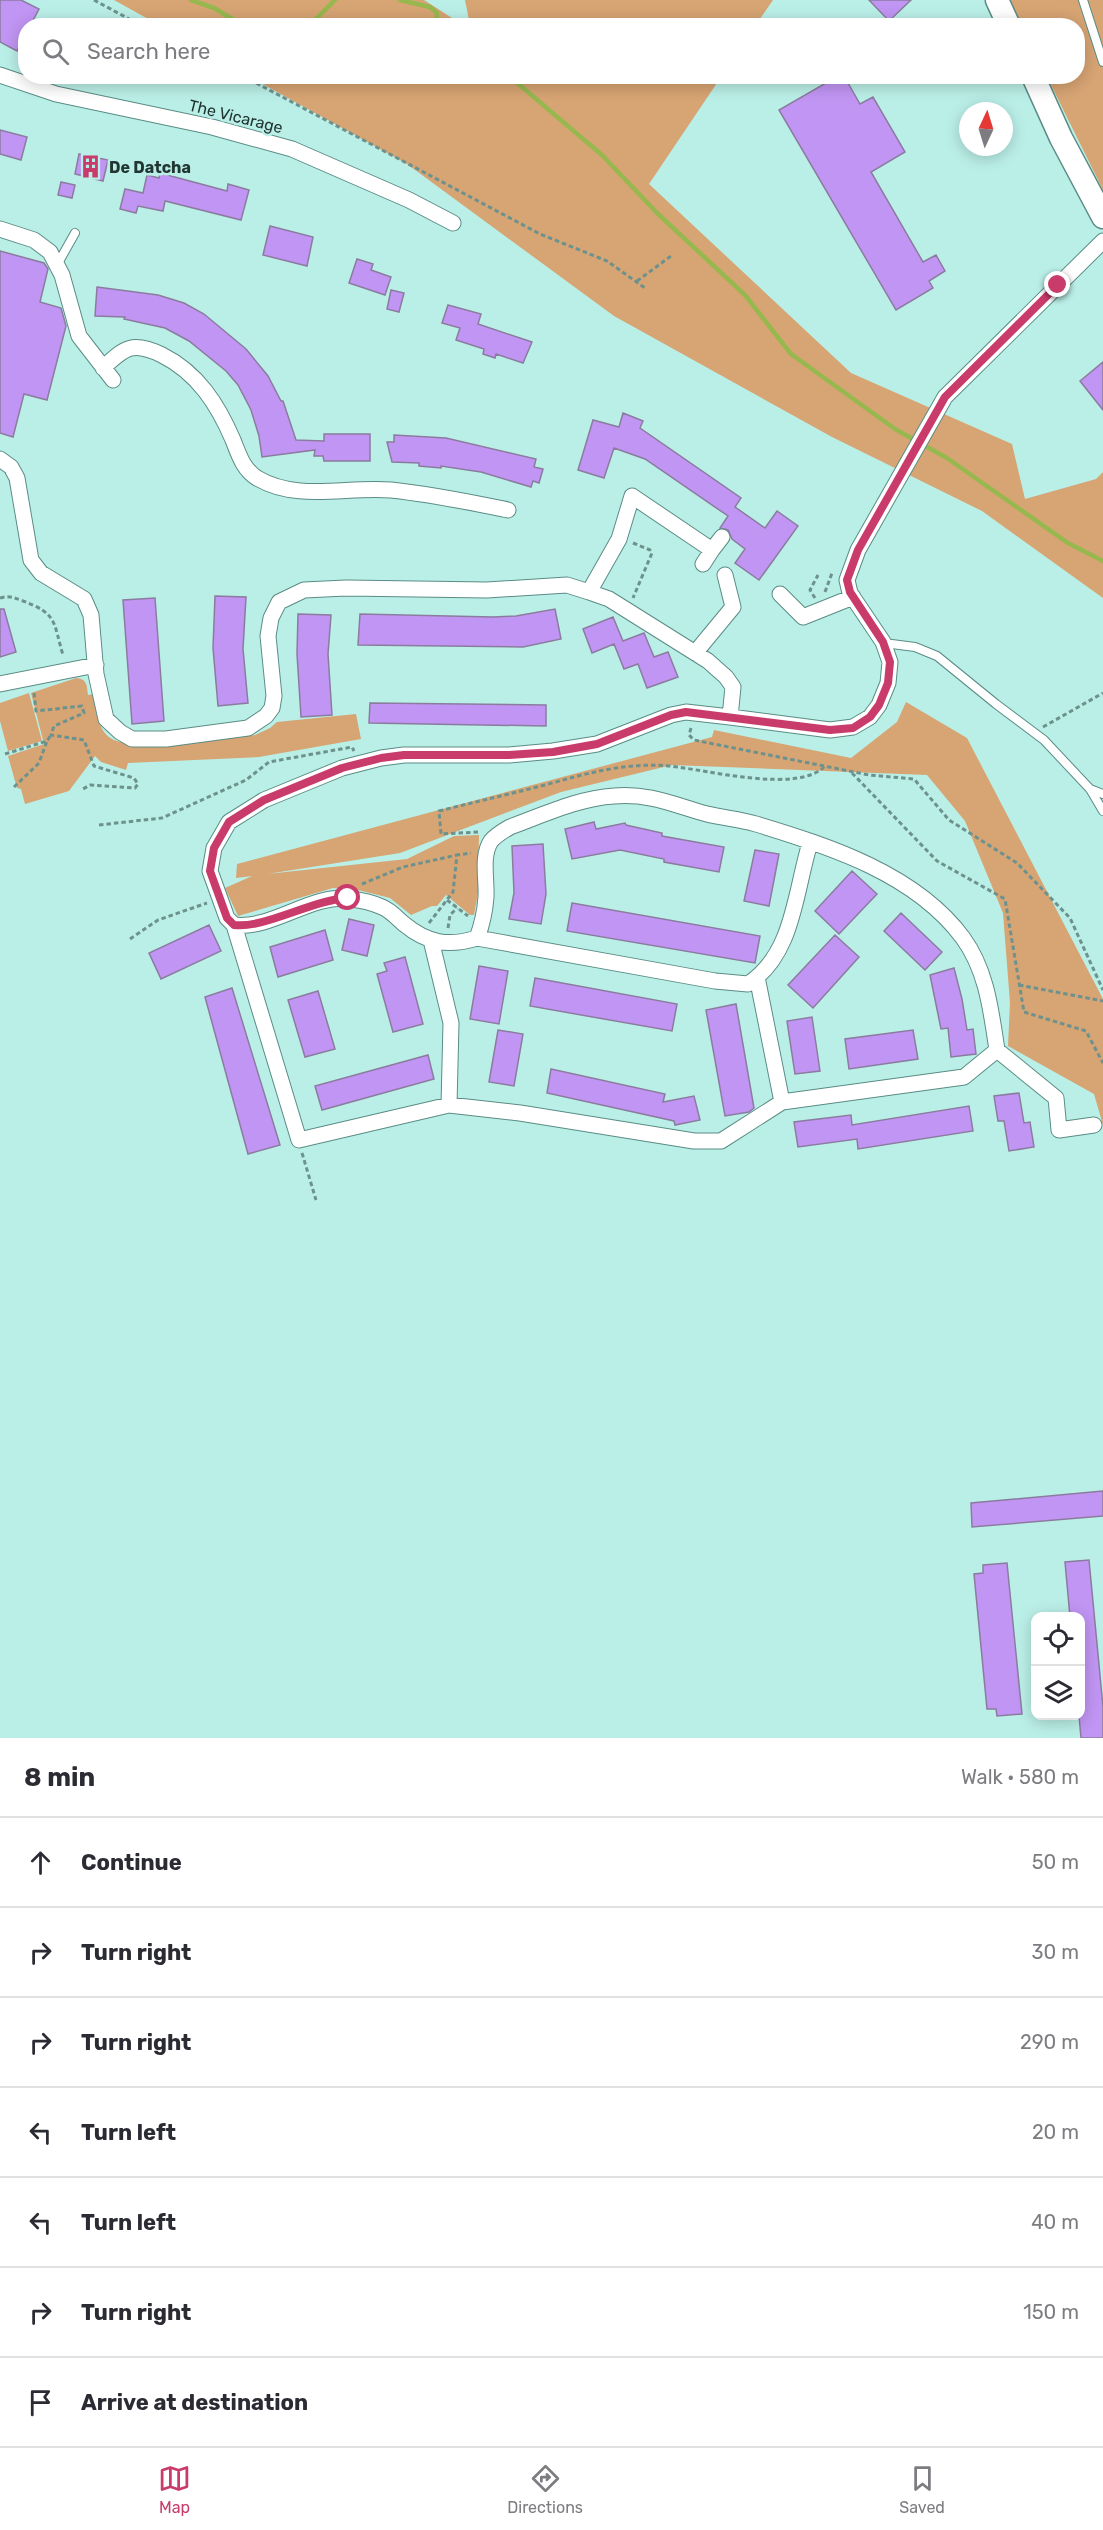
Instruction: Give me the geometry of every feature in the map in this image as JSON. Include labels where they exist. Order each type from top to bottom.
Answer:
[{"type":"main road","points":[[997,0],[1005,18]]},
{"type":"main road","points":[[1037,84],[1061,138],[1103,216]]},
{"type":"street","name":"The Vicarage","points":[[0,75],[18,81]]},
{"type":"street","name":"The Vicarage","points":[[27,84],[57,94],[212,127],[292,149],[409,200],[453,223]]},
{"type":"street","points":[[0,229],[34,240],[50,252],[62,275],[79,336],[108,374],[119,353],[132,346],[148,349],[171,360],[196,379],[217,406],[243,464],[256,477],[275,486],[298,491],[389,490],[450,497],[508,510]]},
{"type":"street","points":[[997,1050],[964,1077],[782,1102],[721,1141],[694,1141],[520,1113],[449,1105],[299,1140],[234,925],[227,918],[210,871],[214,848],[229,822],[264,800],[342,768],[404,755],[509,755],[553,752],[597,744],[671,715],[686,712],[830,730],[853,728],[870,717],[879,705],[888,683],[890,662],[883,642],[853,597],[847,580],[858,550],[945,397],[1103,241]]},
{"type":"street","points":[[0,459],[11,467],[17,478],[31,560],[41,573],[84,599],[91,615],[96,665],[106,719],[132,739],[166,739],[248,728],[266,717],[272,708],[274,696],[268,636],[271,618],[279,602],[304,590],[346,588],[487,590],[567,585],[589,592],[609,599],[695,653],[726,677],[733,687],[730,717]]},
{"type":"street","points":[[589,592],[619,539],[632,496],[712,550]]},
{"type":"street","points":[[703,564],[722,537]]},
{"type":"street","points":[[695,653],[734,607],[725,575]]},
{"type":"street","points":[[780,594],[802,617],[853,597]]},
{"type":"street","points":[[0,684],[96,665]]},
{"type":"street","points":[[477,938],[486,897],[486,857],[492,841],[510,826],[594,798],[640,796],[669,801],[706,813],[754,824],[865,864],[913,890],[939,911],[963,939],[982,974],[989,993],[997,1050],[1056,1098],[1059,1130],[1094,1125]]},
{"type":"street","points":[[234,925],[254,924],[330,899],[348,898],[384,907],[419,936],[427,934],[464,942],[477,938],[748,984],[777,954],[784,941],[810,843]]},
{"type":"street","points":[[427,934],[452,1023],[449,1105]]},
{"type":"street","points":[[757,977],[782,1102]]},
{"type":"lane","points":[[1083,0],[1103,62]]},
{"type":"lane","points":[[57,266],[75,233]]},
{"type":"lane","points":[[883,642],[915,647],[937,656],[1044,740],[1090,789],[1103,811]]},
{"type":"lane","points":[[1090,789],[1103,794]]},
{"type":"path","points":[[94,0],[127,18]]},
{"type":"path","points":[[258,84],[540,234],[607,261],[645,288]]},
{"type":"path","points":[[637,281],[671,256]]},
{"type":"path","points":[[628,611],[652,553],[631,542]]},
{"type":"path","points":[[818,575],[810,590],[814,598],[825,593],[833,572],[839,573]]},
{"type":"path","points":[[0,598],[12,597],[47,611],[52,617],[64,660]]},
{"type":"path","points":[[14,787],[39,763],[54,726],[84,713],[82,706],[36,711],[33,688]]},
{"type":"path","points":[[1033,732],[1103,693]]},
{"type":"path","points":[[692,720],[689,735],[694,740],[851,771],[914,779],[949,820],[1017,863],[1070,918],[1103,990]]},
{"type":"path","points":[[51,735],[84,740],[94,766],[134,778],[138,784],[135,788],[90,785],[83,789]]},
{"type":"path","points":[[5,754],[47,741]]},
{"type":"path","points":[[99,825],[171,814],[246,780],[269,762],[352,747],[354,753]]},
{"type":"path","points":[[851,771],[937,861],[1005,898],[1024,1012],[1086,1030],[1103,1063]]},
{"type":"path","points":[[441,834],[482,832]]},
{"type":"path","points":[[360,885],[403,867],[476,853]]},
{"type":"path","points":[[427,934],[453,892],[457,855]]},
{"type":"path","points":[[130,939],[158,920],[220,899]]},
{"type":"path","points":[[447,900],[471,919]]},
{"type":"path","points":[[448,932],[450,915],[457,908]]},
{"type":"path","points":[[1019,985],[1103,1001]]},
{"type":"path","points":[[299,1140],[316,1200]]},
{"type":"shaded area","points":[[114,0],[424,0],[452,18],[146,18]]},
{"type":"shaded area","points":[[465,0],[773,0],[761,18],[469,18]]},
{"type":"shaded area","points":[[1008,0],[1103,0],[1103,190],[1050,84],[1085,84],[1085,18],[1018,18]]},
{"type":"shaded area","points":[[263,84],[716,84],[649,184],[851,373],[1012,444],[1025,499],[1096,479],[1103,472],[1103,598],[982,511],[832,437],[614,316],[407,164]]},
{"type":"shaded area","points":[[76,678],[86,683],[88,695],[93,694],[98,719],[103,730],[112,739],[123,742],[181,743],[255,735],[277,722],[356,714],[361,739],[259,757],[128,763],[126,770],[101,762],[95,756],[69,791],[25,804],[21,789],[17,788],[8,756],[44,744],[31,693]]},
{"type":"shaded area","points":[[29,693],[42,741],[8,751],[0,721],[0,703]]},
{"type":"shaded area","points":[[906,702],[967,738],[1103,999],[1103,1125],[1094,1094],[1008,1046],[1010,1003],[1003,913],[965,821],[927,775],[672,765],[561,792],[400,853],[267,874],[407,859],[454,836],[479,835],[478,893],[474,915],[470,915],[446,895],[437,906],[411,915],[390,898],[358,890],[333,888],[238,916],[225,888],[252,876],[236,878],[237,864],[712,737],[714,730],[851,758],[897,722]]},
{"type":"building","points":[[0,0],[21,0],[39,9],[34,18],[18,18],[17,51],[0,42]]},
{"type":"building","points":[[869,0],[911,0],[892,18],[886,18]]},
{"type":"building","points":[[824,84],[849,84],[860,104],[873,97],[905,152],[871,172],[923,262],[936,255],[945,271],[929,281],[933,288],[896,310],[779,110]]},
{"type":"building","points":[[0,130],[27,137],[21,160],[0,154]]},
{"type":"building","name":"De Datcha","points":[[79,154],[108,160],[103,181],[75,174]]},
{"type":"building","points":[[160,173],[227,191],[228,184],[249,190],[241,220],[165,201],[163,211],[138,206],[136,213],[120,209],[125,189],[143,193],[147,175],[159,178]]},
{"type":"building","points":[[61,182],[75,185],[72,198],[58,195]]},
{"type":"building","points":[[270,226],[313,237],[307,266],[263,255]]},
{"type":"building","points":[[0,251],[44,263],[48,269],[40,302],[61,308],[66,326],[47,400],[24,394],[13,437],[0,433]]},
{"type":"building","points":[[357,259],[373,264],[371,270],[391,277],[385,295],[349,283]]},
{"type":"building","points":[[97,287],[158,295],[184,303],[204,314],[246,349],[268,376],[283,401],[296,440],[324,441],[324,434],[370,434],[370,461],[324,461],[323,456],[314,456],[315,450],[262,457],[259,436],[251,410],[238,385],[226,371],[189,341],[165,328],[124,319],[125,317],[95,316]]},
{"type":"building","points":[[391,290],[404,293],[399,312],[387,309]]},
{"type":"building","points":[[448,305],[481,314],[478,324],[532,342],[523,363],[496,354],[495,358],[483,354],[484,349],[456,340],[460,328],[442,323]]},
{"type":"building","points":[[1103,362],[1103,410],[1080,381]]},
{"type":"building","points":[[623,413],[643,421],[640,428],[741,498],[735,507],[765,528],[777,511],[798,526],[759,580],[735,563],[745,549],[732,539],[728,530],[720,528],[728,516],[645,459],[614,448],[604,478],[578,470],[593,420],[619,427]]},
{"type":"building","points":[[394,435],[446,438],[536,459],[534,467],[543,469],[539,483],[533,481],[531,487],[481,472],[441,466],[441,468],[419,466],[419,463],[392,462],[387,442],[394,442]]},
{"type":"building","points":[[215,596],[246,597],[243,649],[248,703],[218,706],[213,648]]},
{"type":"building","points":[[155,598],[164,721],[132,724],[123,600]]},
{"type":"building","points":[[0,609],[4,609],[16,652],[0,657]]},
{"type":"building","points":[[555,609],[561,639],[523,647],[358,645],[360,614],[493,617],[516,616]]},
{"type":"building","points":[[298,614],[331,615],[328,654],[332,715],[301,717],[297,654]]},
{"type":"building","points":[[613,617],[623,641],[644,633],[654,657],[668,652],[678,677],[647,688],[638,664],[624,669],[614,644],[592,653],[583,629]]},
{"type":"building","points":[[370,703],[546,705],[546,726],[369,723]]},
{"type":"building","points":[[594,822],[596,829],[625,823],[662,833],[662,836],[724,847],[719,872],[664,862],[664,859],[620,850],[572,859],[565,829]]},
{"type":"building","points":[[543,844],[546,894],[541,924],[509,919],[514,893],[512,846]]},
{"type":"building","points":[[755,850],[779,854],[769,906],[744,901]]},
{"type":"building","points":[[852,871],[877,894],[839,934],[815,911]]},
{"type":"building","points":[[572,903],[760,936],[755,963],[567,931]]},
{"type":"building","points":[[901,913],[942,952],[925,970],[884,931]]},
{"type":"building","points":[[349,919],[374,925],[367,956],[342,950]]},
{"type":"building","points":[[209,925],[221,951],[161,979],[149,953]]},
{"type":"building","points":[[325,930],[333,960],[278,977],[270,947]]},
{"type":"building","points":[[835,935],[859,957],[813,1008],[788,985]]},
{"type":"building","points":[[405,957],[423,1024],[393,1032],[377,974],[387,971],[384,963]]},
{"type":"building","points":[[479,966],[508,971],[499,1024],[470,1019]]},
{"type":"building","points":[[954,968],[967,1030],[973,1029],[976,1054],[951,1057],[948,1028],[941,1029],[930,975]]},
{"type":"building","points":[[535,978],[677,1004],[672,1031],[530,1006]]},
{"type":"building","points":[[232,988],[280,1145],[248,1154],[205,997]]},
{"type":"building","points":[[318,991],[335,1049],[305,1057],[288,1000]]},
{"type":"building","points":[[736,1004],[754,1108],[749,1112],[725,1116],[706,1010]]},
{"type":"building","points":[[812,1017],[820,1071],[795,1074],[787,1021]]},
{"type":"building","points":[[498,1030],[523,1034],[514,1086],[489,1082]]},
{"type":"building","points":[[913,1030],[918,1059],[849,1069],[845,1039]]},
{"type":"building","points":[[428,1055],[434,1079],[322,1110],[315,1086]]},
{"type":"building","points":[[551,1069],[665,1094],[663,1102],[694,1096],[700,1120],[675,1125],[674,1121],[547,1093]]},
{"type":"building","points":[[1019,1093],[1024,1123],[1030,1122],[1034,1147],[1009,1151],[1004,1121],[998,1121],[994,1096]]},
{"type":"building","points":[[969,1106],[973,1131],[858,1149],[857,1139],[798,1147],[794,1122],[851,1115],[852,1125]]},
{"type":"building","points":[[1103,1491],[1103,1516],[972,1527],[971,1503]]},
{"type":"building","points":[[1089,1560],[1103,1707],[1103,1738],[1081,1738],[1079,1720],[1085,1720],[1085,1612],[1070,1612],[1065,1562]]},
{"type":"building","points":[[1007,1563],[1022,1714],[997,1716],[996,1709],[987,1709],[974,1574],[983,1573],[983,1565]]},
{"type":"waterway","points":[[191,0],[214,8],[231,18]]},
{"type":"waterway","points":[[317,18],[335,0]]},
{"type":"waterway","points":[[400,0],[430,7],[437,13],[437,18]]},
{"type":"waterway","points":[[518,84],[602,155],[657,213],[745,295],[791,354],[895,429],[947,458],[1068,543],[1103,561]]},
{"type":"place","name":"De Datcha","points":[[91,167]]},
{"type":"route","points":[[348,898],[330,899],[254,924],[234,925],[227,918],[210,871],[214,848],[229,822],[264,800],[342,768],[381,758],[404,755],[509,755],[553,752],[597,744],[671,715],[686,712],[830,730],[853,728],[870,717],[879,705],[888,683],[890,662],[883,642],[850,592],[847,580],[858,550],[945,397],[1058,285]]}]
